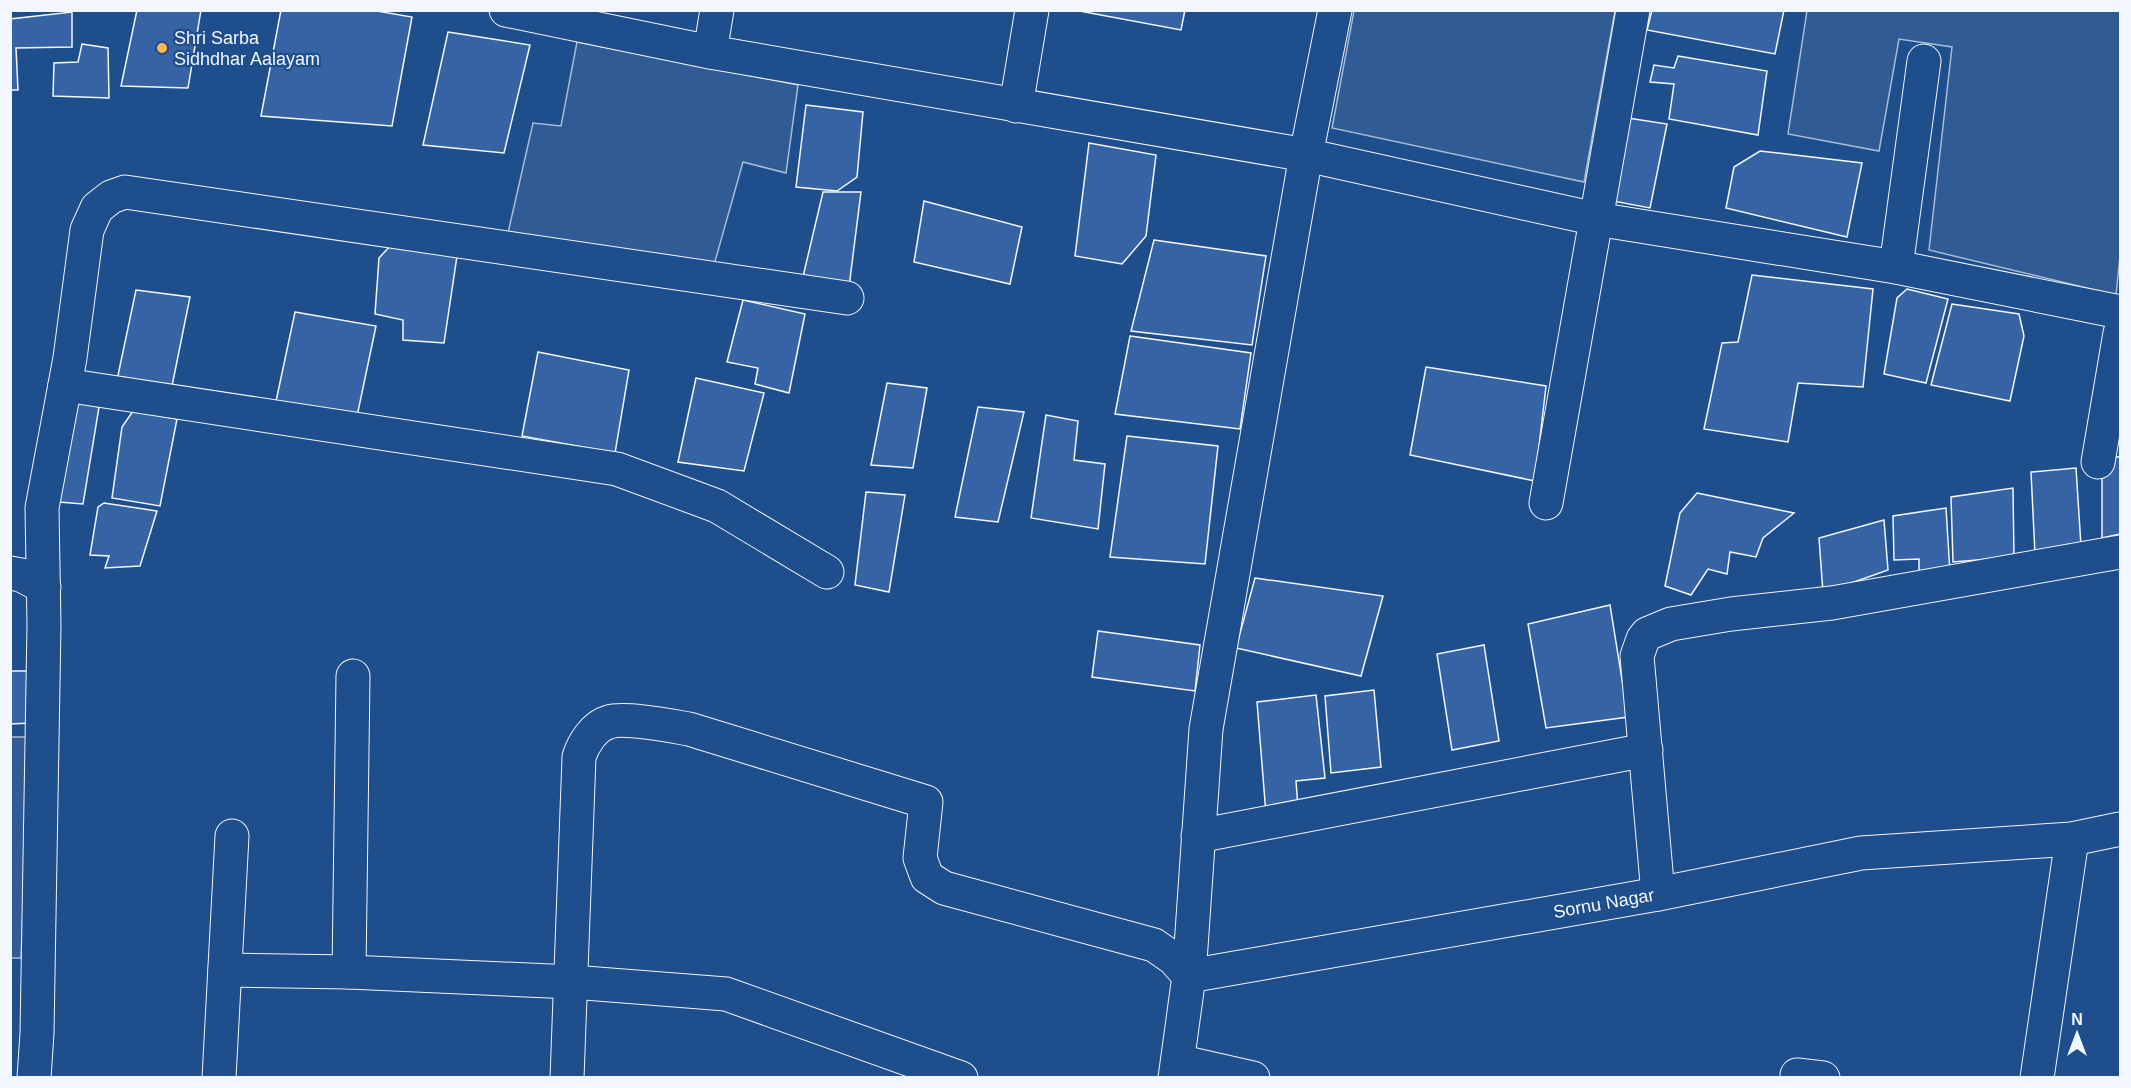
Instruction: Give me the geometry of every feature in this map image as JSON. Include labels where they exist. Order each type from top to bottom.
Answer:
[{"type":"street","points":[[506,10],[710,52],[1306,155],[1596,219],[1896,267],[2121,312]]},
{"type":"street","points":[[710,52],[717,10]]},
{"type":"street","points":[[1016,106],[1032,10]]},
{"type":"street","points":[[1253,1077],[1176,1069],[1189,976],[1206,729],[1306,155],[1335,10]]},
{"type":"street","points":[[1546,503],[1633,10]]},
{"type":"street","points":[[1896,267],[1924,61]]},
{"type":"street","points":[[34,1077],[37,1033],[44,587],[42,508],[65,385],[87,230],[97,208],[111,197],[125,192],[848,298]]},
{"type":"street","points":[[2098,462],[2121,333]]},
{"type":"street","points":[[65,385],[617,469],[717,506],[827,572]]},
{"type":"street","points":[[1658,894],[1638,656],[1643,639],[1654,630],[1671,624],[1832,603],[2121,552]]},
{"type":"street","points":[[10,573],[21,575],[44,587]]},
{"type":"street","points":[[349,972],[353,676]]},
{"type":"street","points":[[567,1077],[579,757],[582,747],[590,737],[609,722],[650,723],[689,729],[926,802],[920,858],[927,877],[944,888],[1154,945],[1174,959],[1189,976]]},
{"type":"street","points":[[1198,836],[1646,750]]},
{"type":"street","name":"Sornu Nagar","points":[[1189,976],[1658,894],[1861,853],[2072,839],[2121,829]]},
{"type":"street","points":[[219,1077],[232,836]]},
{"type":"street","points":[[2037,1077],[2072,839]]},
{"type":"street","points":[[225,970],[349,972],[572,982],[726,994],[961,1077]]},
{"type":"street","points":[[1797,1077],[1797,1075],[1823,1077]]},
{"type":"shaded area","points":[[1354,11],[1615,11],[1584,182],[1332,128]]},
{"type":"shaded area","points":[[1807,11],[2120,11],[2120,256],[2116,295],[1929,250],[1952,47],[1899,39],[1879,151],[1788,134]]},
{"type":"shaded area","points":[[577,42],[798,85],[786,173],[743,162],[714,265],[508,233],[533,123],[561,126]]},
{"type":"shaded area","points":[[11,737],[30,737],[21,958],[11,958]]},
{"type":"building","name":"Shri Sarba Sidhdhar Aalayam","points":[[137,10],[201,10],[188,88],[121,86]]},
{"type":"building","points":[[281,10],[371,10],[412,17],[392,126],[261,116]]},
{"type":"building","points":[[1074,10],[1185,10],[1181,30]]},
{"type":"building","points":[[1652,10],[1784,10],[1775,54],[1647,30]]},
{"type":"building","points":[[72,12],[72,47],[16,48],[18,90],[10,90],[10,19]]},
{"type":"building","points":[[448,32],[530,45],[504,153],[423,145]]},
{"type":"building","points":[[82,44],[108,48],[109,98],[53,96],[54,63],[78,62]]},
{"type":"building","points":[[1678,56],[1767,71],[1758,135],[1669,119],[1674,84],[1650,82],[1654,65],[1674,68]]},
{"type":"building","points":[[806,105],[863,112],[857,177],[837,191],[796,187]]},
{"type":"building","points":[[1628,118],[1667,124],[1650,208],[1613,201]]},
{"type":"building","points":[[1089,143],[1156,155],[1146,236],[1122,264],[1075,256]]},
{"type":"building","points":[[1760,151],[1862,163],[1847,237],[1726,208],[1734,167]]},
{"type":"building","points":[[823,192],[861,192],[849,287],[801,285]]},
{"type":"building","points":[[924,201],[1022,227],[1010,284],[914,262]]},
{"type":"building","points":[[1154,240],[1266,256],[1252,345],[1131,331]]},
{"type":"building","points":[[391,245],[457,256],[444,343],[403,340],[403,320],[375,314],[379,258]]},
{"type":"building","points":[[1752,275],[1873,289],[1863,387],[1798,383],[1788,442],[1704,429],[1722,343],[1738,342]]},
{"type":"building","points":[[1907,289],[1948,299],[1926,383],[1884,374],[1897,298]]},
{"type":"building","points":[[136,290],[190,297],[171,391],[117,380]]},
{"type":"building","points":[[743,300],[805,314],[789,393],[755,384],[758,368],[727,362]]},
{"type":"building","points":[[1952,304],[2019,314],[2024,336],[2010,401],[1931,385]]},
{"type":"building","points":[[295,312],[376,326],[356,421],[275,406]]},
{"type":"building","points":[[1130,336],[1251,353],[1240,429],[1115,414]]},
{"type":"building","points":[[538,352],[629,370],[615,453],[522,436]]},
{"type":"building","points":[[1426,367],[1546,386],[1535,481],[1410,455]]},
{"type":"building","points":[[696,378],[764,393],[744,471],[678,462]]},
{"type":"building","points":[[887,383],[927,388],[913,468],[871,465]]},
{"type":"building","points":[[67,400],[99,407],[83,504],[47,501]]},
{"type":"building","points":[[978,407],[1024,412],[998,522],[955,517]]},
{"type":"building","points":[[133,411],[177,419],[160,506],[112,498],[122,427]]},
{"type":"building","points":[[1046,415],[1078,421],[1074,460],[1105,464],[1098,529],[1031,518]]},
{"type":"building","points":[[1127,436],[1218,446],[1205,564],[1110,557]]},
{"type":"building","points":[[2120,456],[2120,534],[2102,538],[2102,463]]},
{"type":"building","points":[[2076,468],[2081,546],[2035,554],[2031,472]]},
{"type":"building","points":[[2013,488],[2014,557],[1953,562],[1951,497]]},
{"type":"building","points":[[866,492],[905,495],[889,592],[855,585]]},
{"type":"building","points":[[1697,493],[1794,513],[1763,538],[1756,557],[1730,552],[1727,574],[1708,569],[1691,595],[1665,586],[1680,513]]},
{"type":"building","points":[[104,503],[157,511],[140,566],[105,568],[109,556],[90,555],[98,507]]},
{"type":"building","points":[[1946,508],[1950,573],[1919,577],[1919,559],[1894,560],[1893,516]]},
{"type":"building","points":[[1884,520],[1888,570],[1823,593],[1819,538]]},
{"type":"building","points":[[1255,578],[1383,596],[1361,676],[1236,648]]},
{"type":"building","points":[[1610,605],[1628,717],[1546,728],[1528,624]]},
{"type":"building","points":[[1098,631],[1200,645],[1195,691],[1092,677]]},
{"type":"building","points":[[1484,645],[1499,741],[1452,750],[1437,654]]},
{"type":"building","points":[[10,671],[32,671],[32,723],[10,724]]},
{"type":"building","points":[[1374,690],[1381,767],[1331,773],[1325,696]]},
{"type":"building","points":[[1316,695],[1325,778],[1296,781],[1298,808],[1266,814],[1257,702]]},
{"type":"place","name":"Shri Sarba Sidhdhar Aalayam","points":[[162,48]]}]
